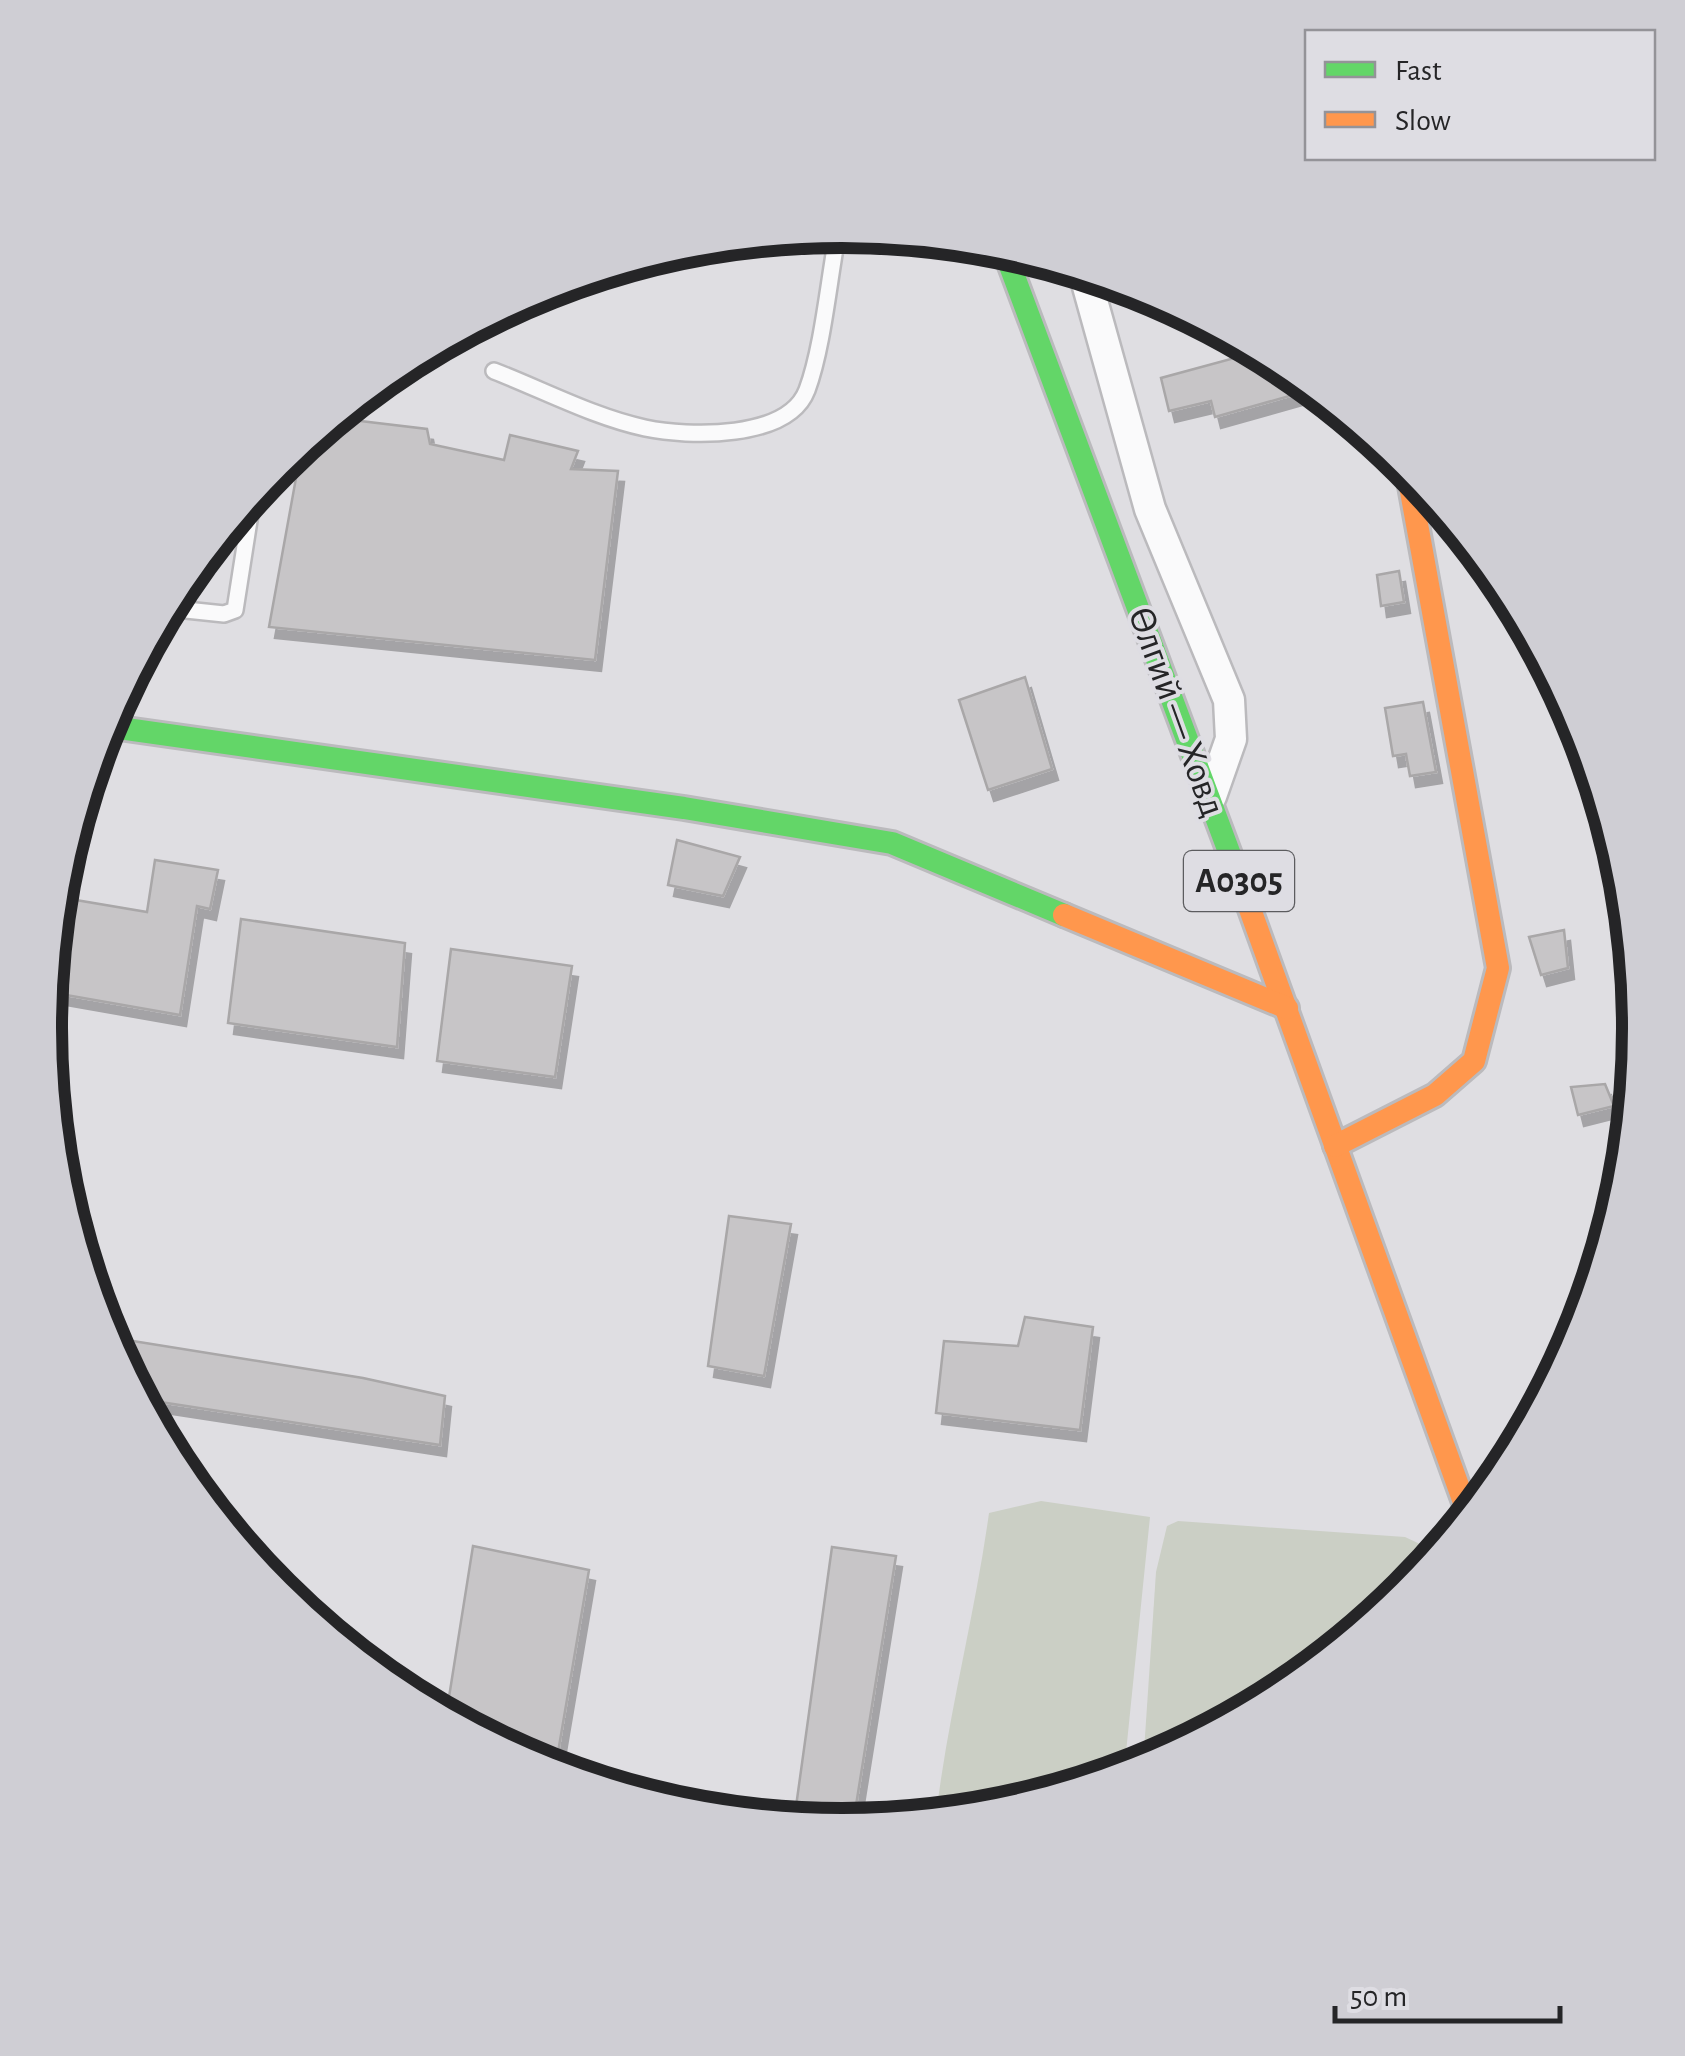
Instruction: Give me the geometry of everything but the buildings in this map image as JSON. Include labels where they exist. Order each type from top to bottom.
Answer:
[{"type":"main road","name":"Өлгий — Ховд","points":[[1011,267],[1287,1008],[1463,1500]]},
{"type":"main road","points":[[1335,1146],[1435,1095],[1474,1061],[1498,968],[1412,495]]},
{"type":"main road","points":[[123,729],[684,808],[892,842],[1287,1008]]},
{"type":"street","points":[[1088,288],[1150,509],[1229,700],[1231,740],[1209,801]]},
{"type":"lane","points":[[494,371],[646,428],[689,433],[742,430],[776,421],[806,392],[835,248]]},
{"type":"lane","points":[[185,610],[224,614],[234,610],[248,523]]},
{"type":"shaded area","points":[[1041,1501],[1150,1517],[1126,1755],[1044,1781],[938,1802],[947,1740],[989,1513]]},
{"type":"shaded area","points":[[1178,1521],[1405,1537],[1425,1546],[1357,1614],[1276,1677],[1144,1748],[1156,1572],[1167,1526]]},
{"type":"traffic: fast","points":[[1010,267],[1238,876]]},
{"type":"traffic: fast","points":[[123,729],[684,808],[892,843],[1064,915]]},
{"type":"traffic: slow","points":[[1335,1146],[1435,1095],[1474,1061],[1498,968],[1412,495]]},
{"type":"traffic: slow","points":[[1238,876],[1463,1500]]},
{"type":"traffic: slow","points":[[1064,915],[1287,1008]]}]
